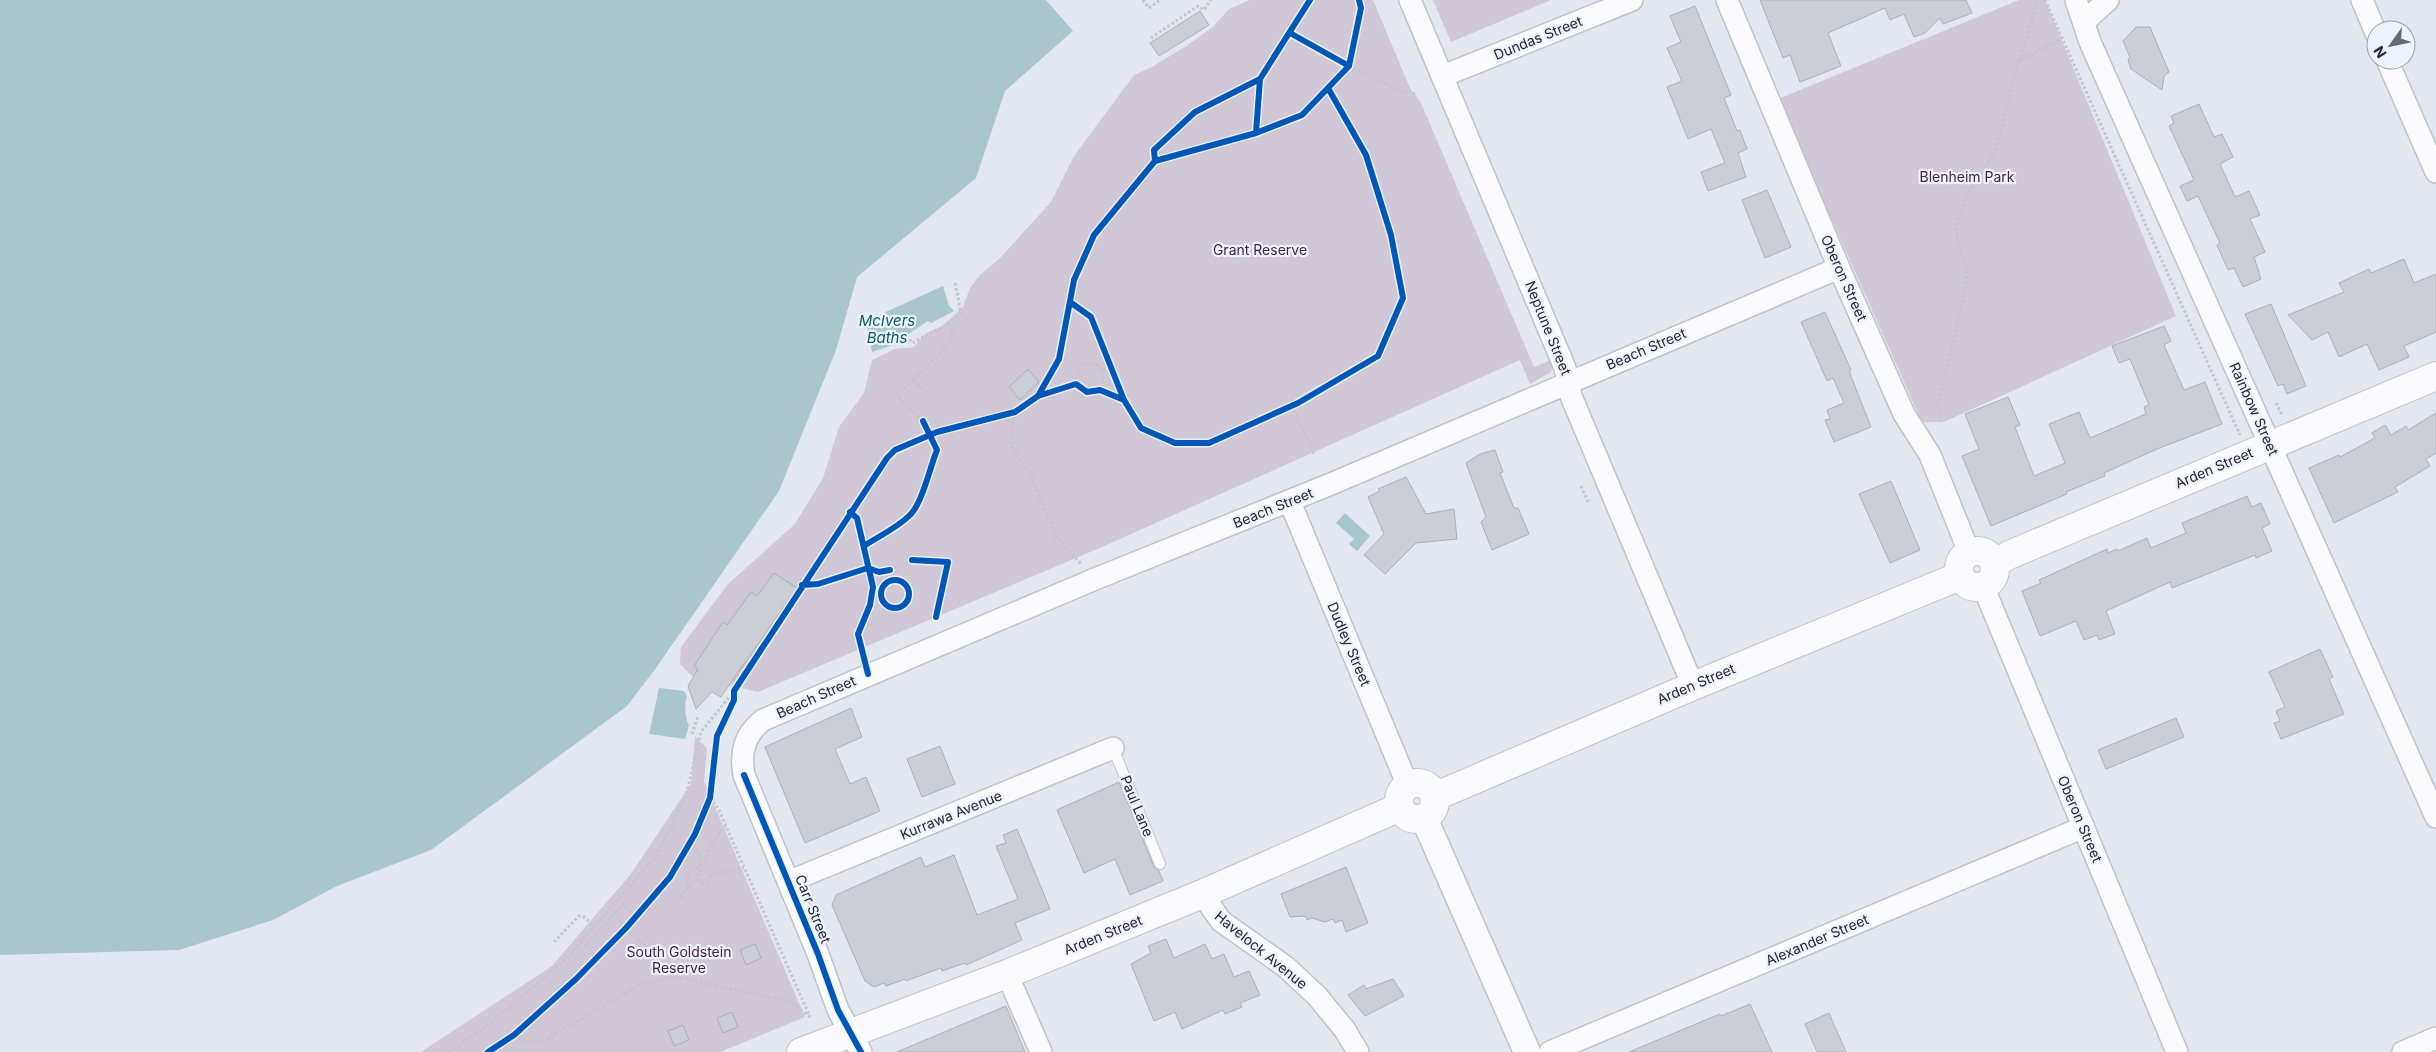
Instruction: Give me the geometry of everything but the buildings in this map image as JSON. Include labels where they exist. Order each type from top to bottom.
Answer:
[{"type":"main road","name":"Arden Street","points":[[801,1052],[856,1042],[1007,974],[1202,894],[1693,686],[1977,570],[2270,444],[2436,376]]},
{"type":"street","name":"Neptune Street","points":[[1410,0],[1444,76],[1565,368],[1571,396],[1693,686]]},
{"type":"street","name":"Dundas Street","points":[[1444,76],[1632,0]]},
{"type":"street","name":"Oberon Street","points":[[1727,0],[1904,414],[1930,455],[2177,1052]]},
{"type":"street","name":"Rainbow Street","points":[[2076,0],[2090,42],[2436,817]]},
{"type":"street","points":[[2084,22],[2108,0]]},
{"type":"street","points":[[2362,0],[2370,20]]},
{"type":"street","points":[[2391,70],[2436,172]]},
{"type":"street","name":"Beach Street","points":[[744,775],[741,762],[744,745],[751,731],[762,720],[1095,579],[1290,502],[1840,268]]},
{"type":"street","name":"Dudley Street","points":[[1290,502],[1417,802],[1526,1052]]},
{"type":"street","name":"Kurrawa Avenue","points":[[788,882],[1114,748]]},
{"type":"street","name":"Carr Street","points":[[744,775],[838,1010],[856,1042]]},
{"type":"street","name":"Alexander Street","points":[[1550,1052],[2084,827]]},
{"type":"street","name":"Havelock Avenue","points":[[1202,894],[1221,921],[1286,967],[1317,996],[1346,1030],[1358,1052]]},
{"type":"street","points":[[1007,974],[1041,1052]]},
{"type":"street","points":[[2403,1052],[2436,1038]]},
{"type":"lane","name":"Paul Lane","points":[[1114,748],[1160,864]]},
{"type":"path","points":[[1143,0],[1150,8],[1160,0]]},
{"type":"path","points":[[1151,38],[1198,6],[1204,10],[1211,0]]},
{"type":"path","points":[[1941,420],[1938,405],[1965,290],[1967,273],[1958,244],[1957,224],[1967,195],[1996,150],[2018,62],[2038,0]]},
{"type":"path","points":[[2045,0],[2237,429]]},
{"type":"path","points":[[2018,62],[2062,37]]},
{"type":"path","points":[[1344,71],[1349,66],[1351,56]]},
{"type":"path","points":[[1340,61],[1403,92],[1417,94]]},
{"type":"path","points":[[907,335],[912,343],[948,324],[962,313],[955,282]]},
{"type":"path","points":[[925,423],[897,396],[952,340],[953,333],[948,324]]},
{"type":"path","points":[[1108,360],[1114,376]]},
{"type":"path","points":[[1066,387],[1079,386],[1076,375],[1084,364],[1096,364],[1103,372],[1103,384],[1097,390],[1108,393]]},
{"type":"path","points":[[1103,372],[1111,368]]},
{"type":"path","points":[[913,380],[927,394]]},
{"type":"path","points":[[2276,403],[2282,415]]},
{"type":"path","points":[[1284,410],[1295,404],[1315,456]]},
{"type":"path","points":[[1005,415],[1015,412],[1023,406]]},
{"type":"path","points":[[1015,412],[1010,443],[1031,475],[1055,535],[1095,579]]},
{"type":"path","points":[[1581,486],[1588,502]]},
{"type":"path","points":[[890,569],[912,560],[921,561]]},
{"type":"path","points":[[450,1052],[491,1023],[566,959],[655,857],[686,796],[702,732],[739,684]]},
{"type":"path","points":[[730,709],[734,700],[734,691]]},
{"type":"path","points":[[692,734],[698,716]]},
{"type":"path","points":[[706,807],[711,789]]},
{"type":"path","points":[[514,1034],[526,1042],[542,1042],[640,985],[673,976],[791,1002],[811,1018],[718,808],[710,798]]},
{"type":"path","points":[[688,887],[689,875],[700,866],[706,858],[709,847],[726,826]]},
{"type":"path","points":[[686,848],[695,834]]},
{"type":"path","points":[[680,898],[688,887],[698,880],[700,866],[697,849],[691,841]]},
{"type":"path","points":[[698,880],[706,886],[711,875],[744,868]]},
{"type":"path","points":[[581,941],[586,946],[623,904],[636,916]]},
{"type":"path","points":[[620,934],[642,910]]},
{"type":"path","points":[[554,942],[578,916],[584,917],[594,926]]},
{"type":"path","points":[[626,928],[673,976]]},
{"type":"path","points":[[508,1039],[520,1029]]},
{"type":"green space","name":"Grant Reserve","points":[[1250,0],[1373,0],[1410,88],[1421,103],[1534,367],[1554,359],[1551,372],[1530,384],[1520,360],[1102,547],[758,692],[693,677],[680,664],[681,647],[728,584],[795,524],[823,478],[839,427],[864,393],[872,360],[895,349],[914,347],[926,333],[941,327],[963,307],[970,288],[980,275],[1000,258],[1051,202],[1074,156],[1134,75],[1152,67],[1186,46],[1213,27],[1229,9]]},
{"type":"green space","points":[[1433,0],[1551,0],[1451,42]]},
{"type":"green space","name":"Blenheim Park","points":[[2019,0],[2045,0],[2176,316],[1944,422],[1922,422],[1778,99]]},
{"type":"green space","name":"South Goldstein Reserve","points":[[695,736],[707,748],[704,781],[805,1017],[720,1052],[421,1052],[552,966],[630,875],[691,784]]},
{"type":"water","points":[[0,0],[1046,0],[1073,31],[1005,91],[976,178],[857,277],[836,350],[779,491],[656,668],[627,706],[431,850],[337,886],[273,920],[179,950],[0,955]]},
{"type":"water","name":"McIvers Baths","points":[[943,286],[949,306],[954,311],[931,323],[928,321],[901,339],[899,343],[872,352],[866,321]]},
{"type":"water","points":[[1345,513],[1370,536],[1357,551],[1349,544],[1354,539],[1336,523]]},
{"type":"water","points":[[659,688],[684,691],[687,696],[685,711],[689,725],[685,739],[649,734]]},
{"type":"cycle path","points":[[1256,133],[1260,79],[1310,0]]},
{"type":"cycle path","points":[[488,1052],[514,1035],[576,979],[626,928],[670,877],[695,834],[710,798],[717,736],[734,700],[734,691],[887,458],[895,450],[937,432],[1015,412],[1038,396],[1059,359],[1074,280],[1094,235],[1155,161],[1256,133],[1302,115],[1349,66],[1361,8],[1359,0]]},
{"type":"cycle path","points":[[1290,33],[1349,66]]},
{"type":"cycle path","points":[[1155,161],[1154,150],[1195,112],[1260,79]]},
{"type":"cycle path","points":[[1038,396],[1076,384],[1087,392],[1100,390],[1124,400],[1141,428],[1175,443],[1209,443],[1298,403],[1378,356],[1403,298],[1391,235],[1366,155],[1328,88]]},
{"type":"cycle path","points":[[1070,302],[1091,317],[1124,400]]},
{"type":"cycle path","points":[[864,546],[905,520],[918,503],[937,450],[923,421]]},
{"type":"cycle path","points":[[850,512],[857,518],[873,587],[870,605],[858,634],[868,674]]},
{"type":"cycle path","points":[[912,560],[948,562],[936,617]]},
{"type":"cycle path","points":[[802,585],[818,584],[868,568],[879,572],[890,570]]},
{"type":"cycle path","points":[[895,580],[905,584],[909,594],[905,604],[895,608],[885,604],[881,594],[885,584],[895,580]]},
{"type":"cycle path","points":[[744,775],[818,954],[838,1010],[861,1052]]}]
